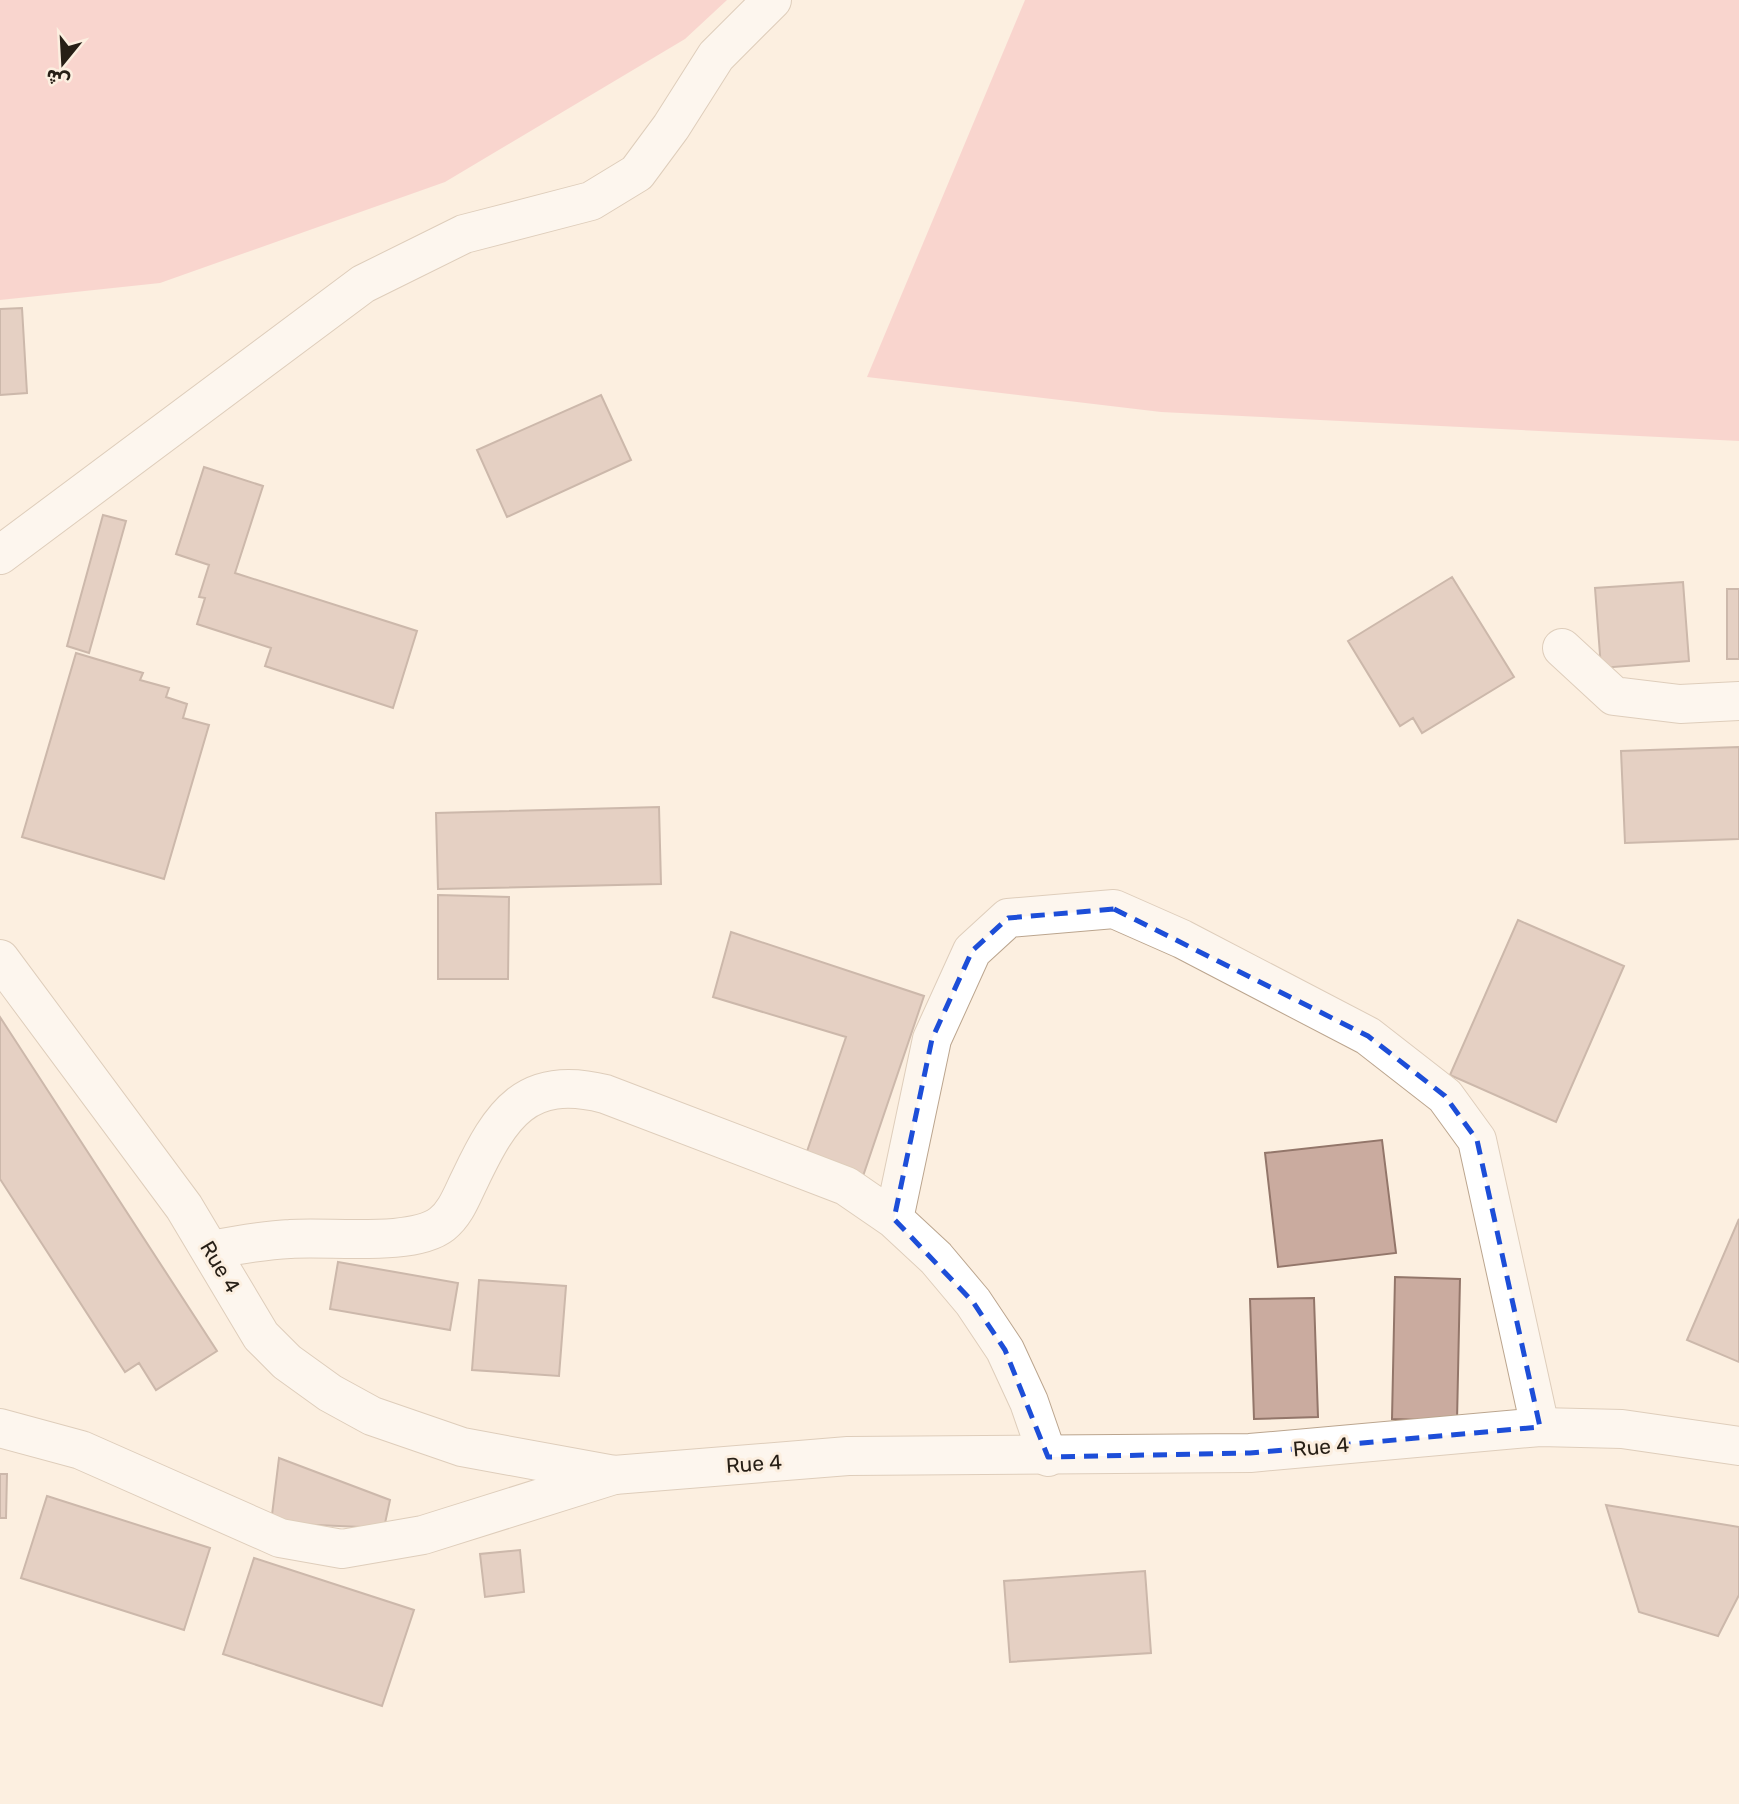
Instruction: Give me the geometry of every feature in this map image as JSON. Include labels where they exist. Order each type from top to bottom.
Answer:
[{"type":"street","points":[[0,555],[215,398],[363,284],[464,234],[591,201],[637,173],[671,127],[716,56],[772,0]]},
{"type":"street","points":[[1562,648],[1614,696],[1680,704],[1739,701]]},
{"type":"street","points":[[894,1219],[932,1039],[971,951],[1008,918],[1061,911],[1114,909],[1182,939],[1368,1035],[1445,1096],[1476,1140],[1540,1427]]},
{"type":"street","name":"Rue 4","points":[[0,959],[184,1207],[261,1336],[287,1362],[330,1393],[372,1416],[463,1447],[614,1475],[848,1457],[1250,1453],[1540,1427],[1622,1429],[1739,1446]]},
{"type":"street","points":[[211,1250],[287,1239],[401,1239],[422,1235],[442,1224],[456,1208],[489,1138],[505,1116],[526,1099],[551,1088],[578,1087],[605,1094],[846,1186],[894,1219],[936,1258],[973,1302],[1004,1350],[1029,1402],[1048,1457]]},
{"type":"street","points":[[0,1428],[81,1450],[280,1538],[342,1549],[422,1535],[614,1475]]},
{"type":"highlighted area","points":[[1114,909],[1368,1036],[1445,1096],[1477,1140],[1540,1427],[1250,1453],[1048,1457],[1005,1350],[973,1302],[894,1219],[932,1039],[972,951],[1008,918]]},
{"type":"shaded area","points":[[0,0],[727,0],[685,39],[445,182],[160,283],[0,300]]},
{"type":"shaded area","points":[[1025,0],[1739,0],[1739,441],[1161,412],[867,377]]},
{"type":"building","points":[[22,308],[27,393],[0,395],[0,309]]},
{"type":"building","points":[[601,395],[631,460],[507,517],[477,450]]},
{"type":"building","points":[[204,467],[263,486],[235,573],[417,631],[393,708],[265,666],[271,648],[197,624],[205,598],[199,597],[209,565],[176,554]]},
{"type":"building","points":[[103,515],[126,521],[89,653],[67,646]]},
{"type":"building","points":[[1452,577],[1514,677],[1422,733],[1413,718],[1400,726],[1348,641]]},
{"type":"building","points":[[1683,582],[1689,661],[1601,668],[1595,588]]},
{"type":"building","points":[[1727,589],[1739,589],[1739,659],[1727,659]]},
{"type":"building","points":[[76,653],[143,673],[140,680],[169,688],[166,697],[187,704],[183,718],[209,725],[164,879],[22,837]]},
{"type":"building","points":[[1739,747],[1739,839],[1625,843],[1621,751]]},
{"type":"building","points":[[659,807],[661,884],[438,889],[436,813]]},
{"type":"building","points":[[438,895],[509,897],[508,979],[438,979]]},
{"type":"building","points":[[1518,920],[1624,966],[1556,1122],[1450,1075]]},
{"type":"building","points":[[731,932],[924,996],[860,1185],[802,1166],[846,1037],[713,997]]},
{"type":"building","points":[[0,1017],[217,1351],[156,1390],[139,1363],[125,1372],[0,1179]]},
{"type":"building","points":[[1382,1140],[1396,1253],[1278,1267],[1265,1153]]},
{"type":"building","points":[[1739,1219],[1739,1362],[1687,1340]]},
{"type":"building","points":[[338,1262],[458,1283],[450,1330],[330,1309]]},
{"type":"building","points":[[1395,1277],[1460,1279],[1457,1421],[1392,1419]]},
{"type":"building","points":[[479,1280],[566,1286],[559,1376],[472,1370]]},
{"type":"building","points":[[1314,1298],[1318,1417],[1254,1419],[1250,1299]]},
{"type":"building","points":[[279,1458],[390,1500],[384,1528],[271,1523]]},
{"type":"building","points":[[0,1474],[7,1474],[6,1518],[0,1518]]},
{"type":"building","points":[[47,1496],[210,1548],[184,1630],[21,1578]]},
{"type":"building","points":[[1606,1505],[1739,1527],[1739,1595],[1718,1636],[1639,1612]]},
{"type":"building","points":[[520,1550],[524,1592],[485,1597],[480,1554]]},
{"type":"building","points":[[254,1558],[414,1610],[382,1706],[223,1654]]},
{"type":"building","points":[[1145,1571],[1151,1653],[1010,1662],[1004,1581]]}]
